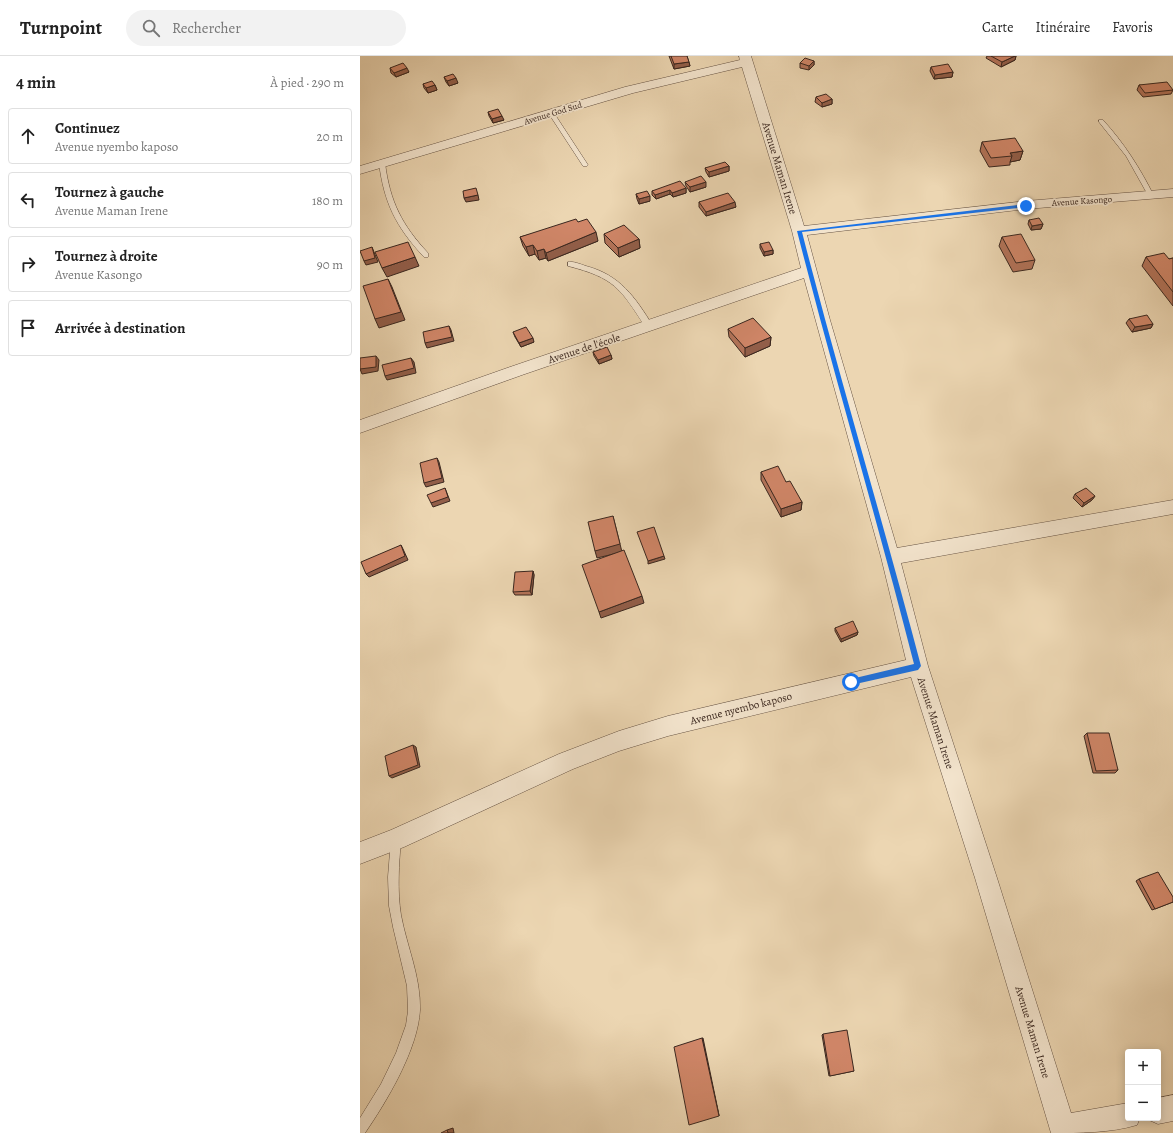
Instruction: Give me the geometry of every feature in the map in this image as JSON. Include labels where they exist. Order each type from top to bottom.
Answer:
[{"type":"street","name":"Avenue God Sud","points":[[360,170],[629,90],[746,59]]},
{"type":"street","name":"Avenue Maman Irene","points":[[746,59],[799,231],[890,557],[918,666],[989,886],[1063,1131]]},
{"type":"street","name":"Avenue Kasongo","points":[[799,231],[1026,206],[1173,193]]},
{"type":"street","name":"Avenue de l'école","points":[[360,427],[516,371],[809,271]]},
{"type":"street","points":[[890,557],[976,544],[1173,507]]},
{"type":"street","name":"Avenue nyembo kaposo","points":[[360,853],[396,839],[567,761],[619,741],[668,726],[918,666]]},
{"type":"street","points":[[1161,1110],[1173,1108]]},
{"type":"street","points":[[1063,1131],[1125,1117]]},
{"type":"lane","points":[[552,114],[585,165]]},
{"type":"lane","points":[[1101,121],[1119,142],[1138,170],[1151,196]]},
{"type":"lane","points":[[382,163],[389,201],[396,217],[406,234],[426,255]]},
{"type":"lane","points":[[570,264],[594,270],[609,276],[629,296],[649,326]]},
{"type":"lane","points":[[360,1129],[388,1083],[401,1055],[407,1041],[414,1012],[413,981],[396,916],[393,888],[396,839]]},
{"type":"building","points":[[671,56],[687,56],[689,62],[674,64]]},
{"type":"building","points":[[991,56],[1015,56],[1002,62]]},
{"type":"building","points":[[805,58],[814,61],[809,66],[800,63]]},
{"type":"building","points":[[403,63],[407,68],[394,73],[390,68]]},
{"type":"building","points":[[948,64],[953,72],[935,75],[931,67]]},
{"type":"building","points":[[453,74],[456,78],[447,81],[444,77]]},
{"type":"building","points":[[432,81],[435,85],[426,88],[423,84]]},
{"type":"building","points":[[1167,82],[1173,90],[1145,93],[1139,85]]},
{"type":"building","points":[[826,94],[832,99],[822,103],[816,97]]},
{"type":"building","points":[[498,109],[502,116],[492,119],[488,112]]},
{"type":"building","points":[[1015,138],[1023,151],[1010,153],[1012,156],[991,158],[982,142]]},
{"type":"building","points":[[725,162],[729,166],[709,172],[705,168]]},
{"type":"building","points":[[701,176],[706,182],[690,187],[685,182]]},
{"type":"building","points":[[680,181],[686,188],[672,193],[670,190],[655,195],[652,191]]},
{"type":"building","points":[[476,188],[478,195],[464,198],[463,191]]},
{"type":"building","points":[[647,191],[650,196],[639,199],[636,194]]},
{"type":"building","points":[[728,193],[735,202],[706,212],[699,202]]},
{"type":"building","points":[[1039,218],[1043,224],[1032,226],[1029,220]]},
{"type":"building","points":[[576,219],[578,222],[587,219],[596,232],[546,253],[544,249],[537,251],[533,245],[526,247],[520,237]]},
{"type":"building","points":[[624,225],[639,239],[618,248],[604,234]]},
{"type":"building","points":[[1021,234],[1035,260],[1016,263],[1002,237]]},
{"type":"building","points":[[408,242],[415,257],[382,268],[375,252]]},
{"type":"building","points":[[769,242],[773,250],[764,252],[760,244]]},
{"type":"building","points":[[372,247],[375,258],[364,261],[360,251]]},
{"type":"building","points":[[1164,253],[1169,259],[1173,258],[1173,292],[1146,257]]},
{"type":"building","points":[[388,279],[401,312],[375,319],[363,286]]},
{"type":"building","points":[[1147,315],[1153,324],[1135,327],[1129,319]]},
{"type":"building","points":[[753,318],[771,337],[745,348],[728,329]]},
{"type":"building","points":[[449,326],[452,337],[425,343],[423,332]]},
{"type":"building","points":[[526,327],[533,338],[519,343],[513,332]]},
{"type":"building","points":[[607,347],[611,355],[598,360],[593,352]]},
{"type":"building","points":[[376,356],[376,367],[360,369],[360,358]]},
{"type":"building","points":[[411,358],[414,368],[385,376],[382,365]]},
{"type":"building","points":[[437,458],[442,478],[424,483],[420,463]]},
{"type":"building","points":[[778,466],[786,482],[790,481],[802,502],[781,509],[761,472]]},
{"type":"building","points":[[445,488],[448,497],[431,503],[427,495]]},
{"type":"building","points":[[1086,488],[1095,496],[1084,503],[1075,494]]},
{"type":"building","points":[[613,516],[620,544],[595,551],[588,522]]},
{"type":"building","points":[[654,527],[664,556],[648,561],[637,532]]},
{"type":"building","points":[[401,545],[405,556],[366,574],[361,562]]},
{"type":"building","points":[[624,550],[642,596],[599,612],[582,565]]},
{"type":"building","points":[[533,571],[530,591],[513,592],[515,572]]},
{"type":"building","points":[[853,621],[858,632],[841,639],[835,628]]},
{"type":"building","points":[[1087,733],[1109,733],[1118,770],[1096,771]]},
{"type":"building","points":[[413,745],[418,765],[389,776],[385,756]]},
{"type":"building","points":[[1158,872],[1173,897],[1173,902],[1155,909],[1139,879]]},
{"type":"building","points":[[847,1030],[854,1071],[830,1076],[823,1034]]},
{"type":"building","points":[[702,1038],[719,1116],[689,1125],[674,1047]]},
{"type":"building","points":[[447,1130],[448,1133],[441,1133]]},
{"type":"route","points":[[851,682],[918,666],[890,557],[822,320],[799,231],[1026,206]]}]
